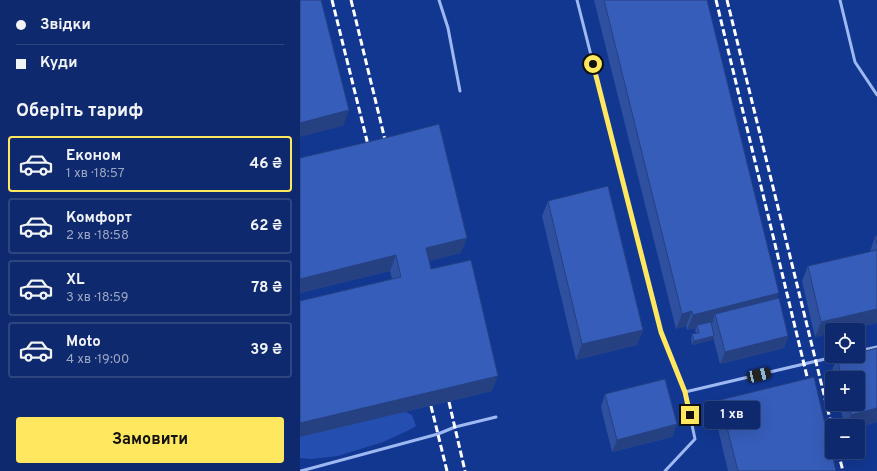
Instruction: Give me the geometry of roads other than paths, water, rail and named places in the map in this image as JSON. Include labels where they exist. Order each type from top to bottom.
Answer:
[{"type":"lane","points":[[439,0],[448,28],[460,91]]},
{"type":"lane","points":[[577,0],[661,332],[685,392],[695,439],[665,471]]},
{"type":"lane","points":[[840,0],[855,62],[877,95]]},
{"type":"lane","points":[[865,350],[877,347]]},
{"type":"lane","points":[[685,392],[825,359]]},
{"type":"lane","points":[[301,471],[496,417]]},
{"type":"railway","points":[[332,0],[370,153]]},
{"type":"railway","points":[[351,0],[387,148]]},
{"type":"railway","points":[[716,0],[810,389]]},
{"type":"railway","points":[[727,0],[830,419]]},
{"type":"railway","points":[[449,402],[465,471]]},
{"type":"railway","points":[[431,406],[447,471]]},
{"type":"railway","points":[[840,459],[843,471]]}]
